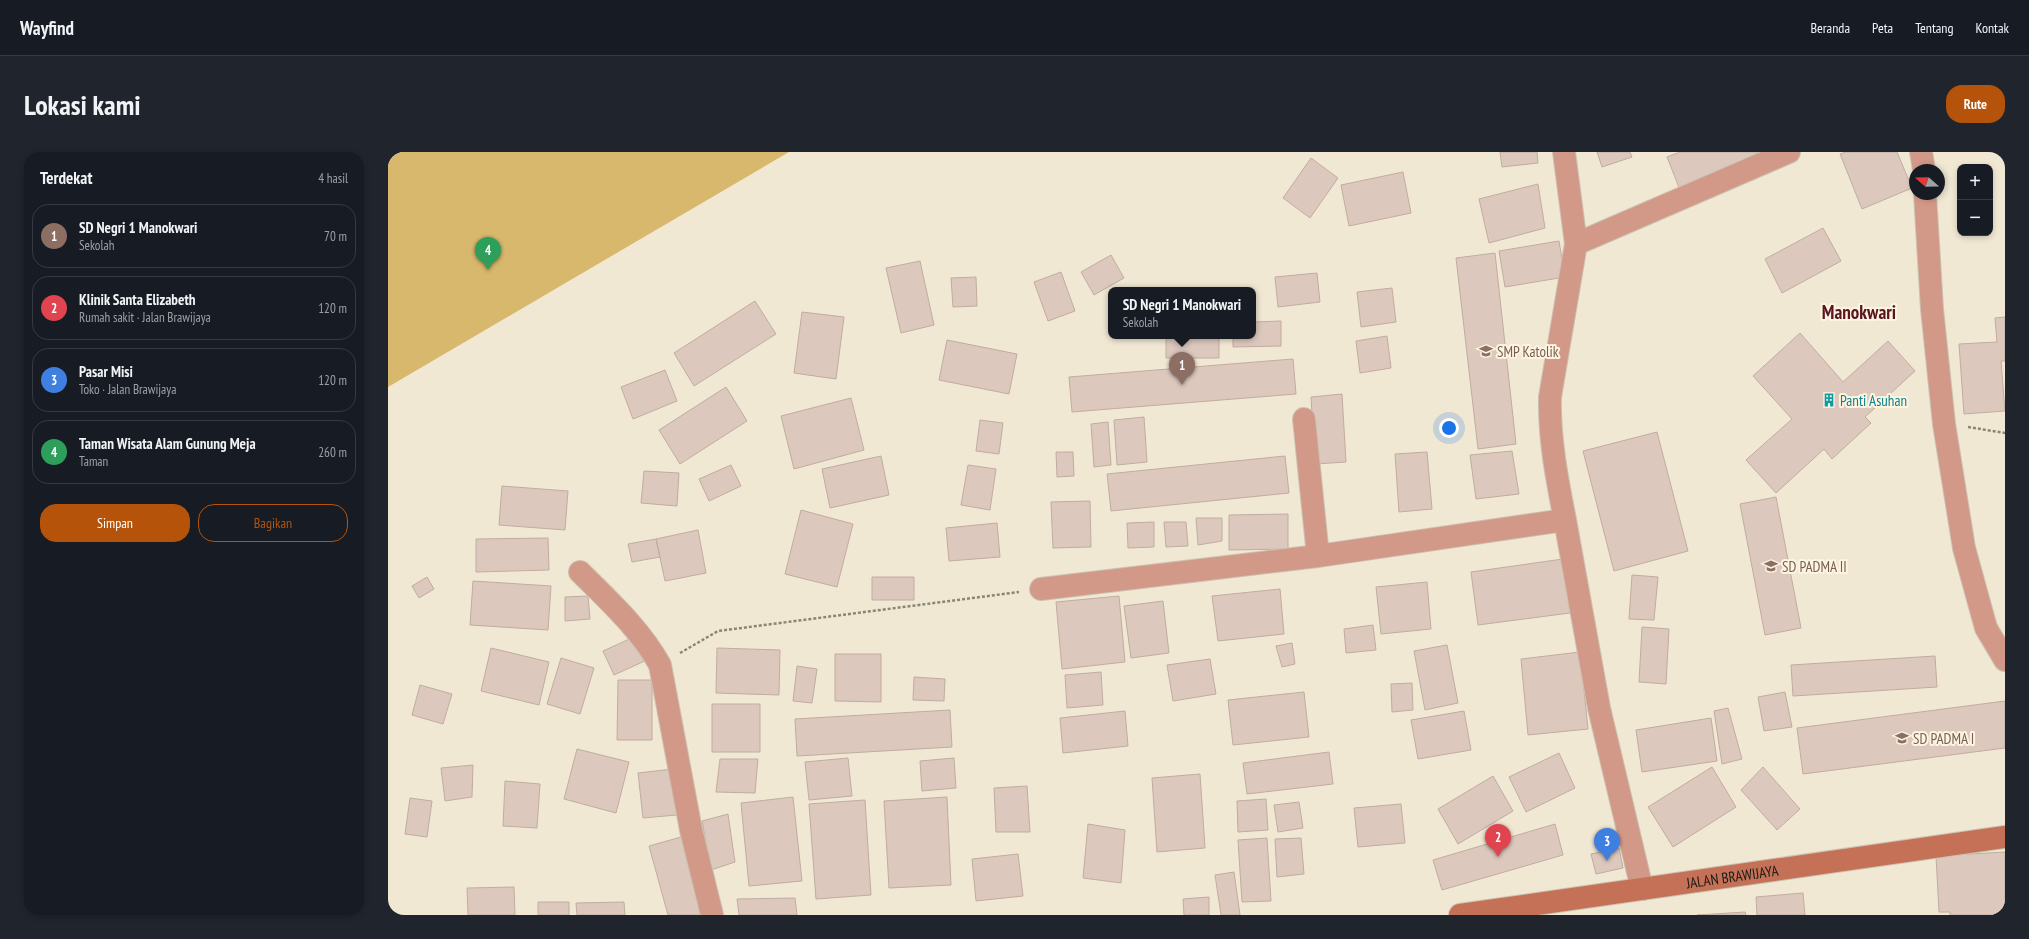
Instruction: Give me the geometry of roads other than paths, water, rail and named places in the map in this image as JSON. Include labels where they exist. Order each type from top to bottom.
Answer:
[{"type":"street","points":[[1564,152],[1576,244],[1550,397],[1549,421],[1553,458],[1599,708],[1642,889]]},
{"type":"street","points":[[1576,244],[1789,152]]},
{"type":"street","points":[[1920,152],[1923,164]]},
{"type":"street","points":[[1925,200],[1932,309],[1944,424],[1969,569],[1986,628],[2005,660]]},
{"type":"street","points":[[1304,419],[1318,556]]},
{"type":"street","points":[[1041,589],[1318,556],[1565,520]]},
{"type":"street","points":[[580,572],[645,642],[660,665],[691,830],[712,915]]},
{"type":"street","name":"JALAN BRAWIJAYA","points":[[1460,915],[2005,837]]},
{"type":"place","name":"Taman Wisata Alam Gunung Meja","points":[[488,270]]},
{"type":"place","name":"SMP Katolik","points":[[1486,351]]},
{"type":"place","name":"SD Negri 1 Manokwari","points":[[1182,385]]},
{"type":"place","name":"Panti Asuhan","points":[[1829,400]]},
{"type":"place","name":"SD PADMA II","points":[[1771,566]]},
{"type":"place","name":"SD PADMA I","points":[[1902,738]]},
{"type":"place","name":"Klinik Santa Elizabeth","points":[[1498,857]]},
{"type":"place","name":"Pasar Misi","points":[[1607,861]]},
{"type":"district","name":"Manokwari","points":[[1859,312]]}]
